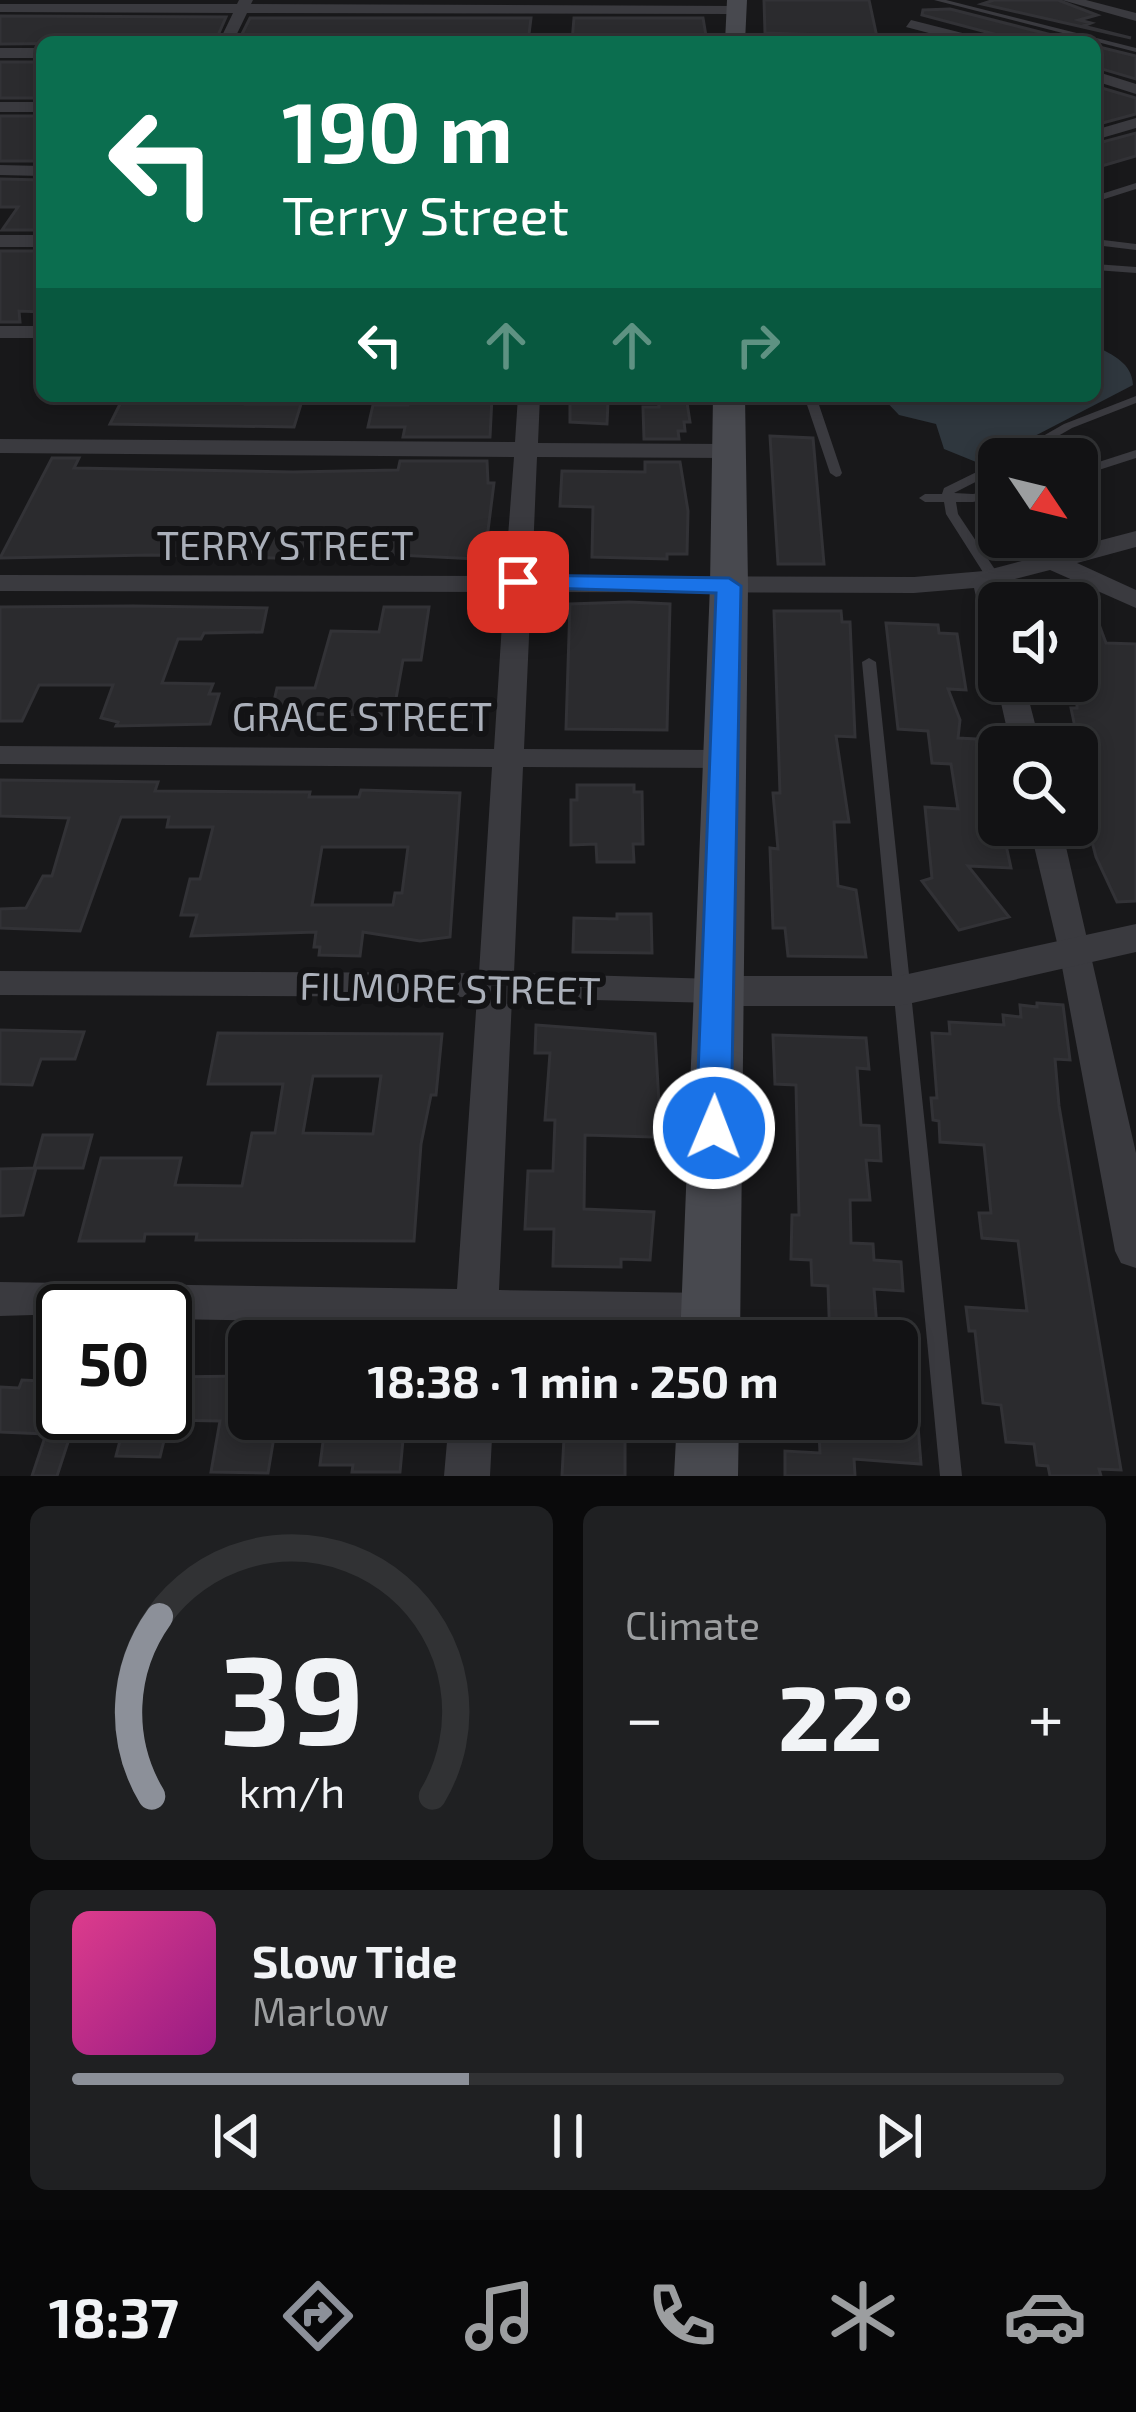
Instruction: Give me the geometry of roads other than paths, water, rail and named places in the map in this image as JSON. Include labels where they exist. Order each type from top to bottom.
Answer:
[{"type":"main road","points":[[735,36],[737,5]]},
{"type":"main road","points":[[711,1320],[729,586],[729,402]]},
{"type":"main road","points":[[706,1476],[707,1440]]},
{"type":"street","points":[[1069,0],[1136,17]]},
{"type":"street","points":[[0,8],[244,4],[552,18],[737,5]]},
{"type":"street","points":[[229,36],[244,4]]},
{"type":"street","points":[[914,36],[910,18],[963,36]]},
{"type":"street","points":[[0,53],[36,53]]},
{"type":"street","points":[[1101,80],[1136,88]]},
{"type":"street","points":[[0,107],[36,107]]},
{"type":"street","points":[[1101,134],[1131,128]]},
{"type":"street","points":[[0,170],[36,170]]},
{"type":"street","points":[[0,241],[36,241]]},
{"type":"street","points":[[0,332],[36,332]]},
{"type":"street","points":[[476,1320],[529,402]]},
{"type":"street","points":[[2,451],[727,451]]},
{"type":"street","name":"TERRY STREET","points":[[0,583],[858,586],[989,578],[1136,539]]},
{"type":"street","points":[[1055,562],[1136,600]]},
{"type":"street","points":[[989,578],[990,582]]},
{"type":"street","name":"GRACE STREET","points":[[0,754],[723,759]]},
{"type":"street","points":[[1051,846],[1136,1251]]},
{"type":"street","name":"FILMORE STREET","points":[[0,983],[899,991],[1136,938]]},
{"type":"street","points":[[0,1299],[416,1320]]},
{"type":"street","points":[[467,1476],[470,1440]]},
{"type":"lane","points":[[938,0],[1081,36]]},
{"type":"lane","points":[[1101,41],[1136,50]]},
{"type":"lane","points":[[1101,197],[1136,186]]},
{"type":"lane","points":[[1101,243],[1136,247]]},
{"type":"lane","points":[[1101,267],[1136,270]]},
{"type":"lane","points":[[1047,438],[1136,399]]},
{"type":"lane","points":[[812,402],[836,473]]},
{"type":"lane","points":[[1098,466],[1136,454]]},
{"type":"lane","points":[[978,476],[948,491],[955,521],[989,578]]},
{"type":"lane","points":[[925,498],[978,496]]},
{"type":"lane","points":[[933,520],[955,521]]},
{"type":"lane","points":[[869,662],[952,1476]]}]
